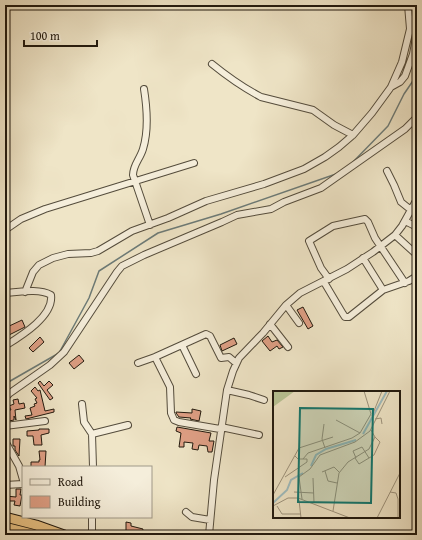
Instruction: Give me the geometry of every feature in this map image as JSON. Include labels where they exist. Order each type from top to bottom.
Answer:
[{"type":"highway","points":[[5,517],[22,518]]},
{"type":"highway","points":[[23,518],[64,535]]},
{"type":"highway","points":[[7,530],[37,535]]},
{"type":"street","points":[[25,292],[33,272],[40,265],[53,258],[68,254],[91,253],[98,251],[132,231],[168,218],[206,201],[264,184],[304,169],[325,157],[353,135],[391,87],[402,62],[410,29],[408,5]]},
{"type":"street","points":[[391,87],[400,82],[406,76],[413,54],[417,32]]},
{"type":"street","points":[[212,64],[229,78],[255,94],[261,97],[313,110],[334,125],[353,135]]},
{"type":"street","points":[[144,89],[147,108],[144,148],[133,170],[134,182],[141,197],[150,225]]},
{"type":"street","points":[[5,398],[50,365],[64,352],[122,266],[237,215],[271,209],[284,202],[321,188],[416,120]]},
{"type":"street","points":[[5,230],[21,219],[45,209],[194,163]]},
{"type":"street","points":[[387,172],[401,202],[412,210]]},
{"type":"street","points":[[209,535],[221,428],[227,390],[236,363],[243,352],[286,305],[300,293],[326,280],[363,258],[395,235],[412,210],[417,199]]},
{"type":"street","points":[[405,283],[380,246],[365,219],[333,226],[311,240],[309,244],[345,317],[349,317],[359,310],[383,290],[405,283],[417,276]]},
{"type":"street","points":[[405,221],[417,227]]},
{"type":"street","points":[[395,235],[417,255]]},
{"type":"street","points":[[363,258],[383,290]]},
{"type":"street","points":[[5,293],[46,292],[51,295],[52,301],[44,316],[21,336],[5,346]]},
{"type":"street","points":[[286,305],[300,323]]},
{"type":"street","points":[[270,324],[288,347]]},
{"type":"street","points":[[138,363],[208,334],[221,358],[229,357],[236,363]]},
{"type":"street","points":[[182,345],[196,374]]},
{"type":"street","points":[[155,357],[170,387],[171,413],[174,420],[187,424],[259,435]]},
{"type":"street","points":[[227,390],[264,400]]},
{"type":"street","points":[[82,404],[84,422],[92,434],[93,466]]},
{"type":"street","points":[[5,426],[45,421]]},
{"type":"street","points":[[92,434],[128,425]]},
{"type":"street","points":[[5,441],[19,466],[22,476]]},
{"type":"street","points":[[5,485],[22,484]]},
{"type":"street","points":[[186,512],[192,516],[210,520]]},
{"type":"street","points":[[92,518],[92,535]]},
{"type":"building","points":[[303,307],[313,326],[308,329],[297,310]]},
{"type":"building","points":[[22,320],[25,327],[7,336],[5,328]]},
{"type":"building","points":[[268,336],[272,342],[277,340],[283,347],[279,349],[277,346],[270,351],[262,341]]},
{"type":"building","points":[[40,337],[44,342],[33,352],[29,348]]},
{"type":"building","points":[[234,338],[237,344],[222,351],[220,345]]},
{"type":"building","points":[[79,355],[84,361],[74,369],[69,363]]},
{"type":"building","points":[[40,381],[44,386],[49,381],[53,385],[47,390],[53,398],[50,400],[38,383]]},
{"type":"building","points":[[35,387],[38,391],[40,390],[45,411],[54,409],[54,412],[26,419],[25,416],[32,415],[30,408],[35,406],[34,404],[37,403],[35,399],[37,398],[31,391]]},
{"type":"building","points":[[18,399],[19,404],[24,403],[25,408],[15,410],[16,420],[14,416],[14,420],[9,421],[8,410],[11,410],[9,406],[14,404],[13,400]]},
{"type":"building","points":[[192,409],[201,411],[199,421],[190,419],[191,418],[179,417],[176,413],[192,413]]},
{"type":"building","points":[[177,427],[211,433],[209,441],[214,441],[212,452],[208,452],[207,446],[199,445],[198,450],[192,449],[193,443],[184,442],[184,447],[179,447],[181,433],[176,431]]},
{"type":"building","points":[[49,429],[49,433],[41,435],[42,445],[34,445],[33,436],[27,436],[27,431]]},
{"type":"building","points":[[13,439],[20,439],[19,456],[15,450],[15,446],[13,446]]},
{"type":"building","points":[[39,451],[46,451],[45,466],[31,466],[31,462],[39,462]]},
{"type":"building","points":[[16,489],[21,489],[20,495],[22,495],[20,506],[14,505],[15,501],[5,501],[5,496],[16,497]]},
{"type":"building","points":[[126,522],[131,523],[131,526],[143,529],[142,534],[126,532]]},
{"type":"waterway","points":[[352,163],[388,126],[404,94],[417,75]]},
{"type":"waterway","points":[[5,384],[59,353],[89,298],[99,271],[158,233],[221,214],[336,174]]}]
